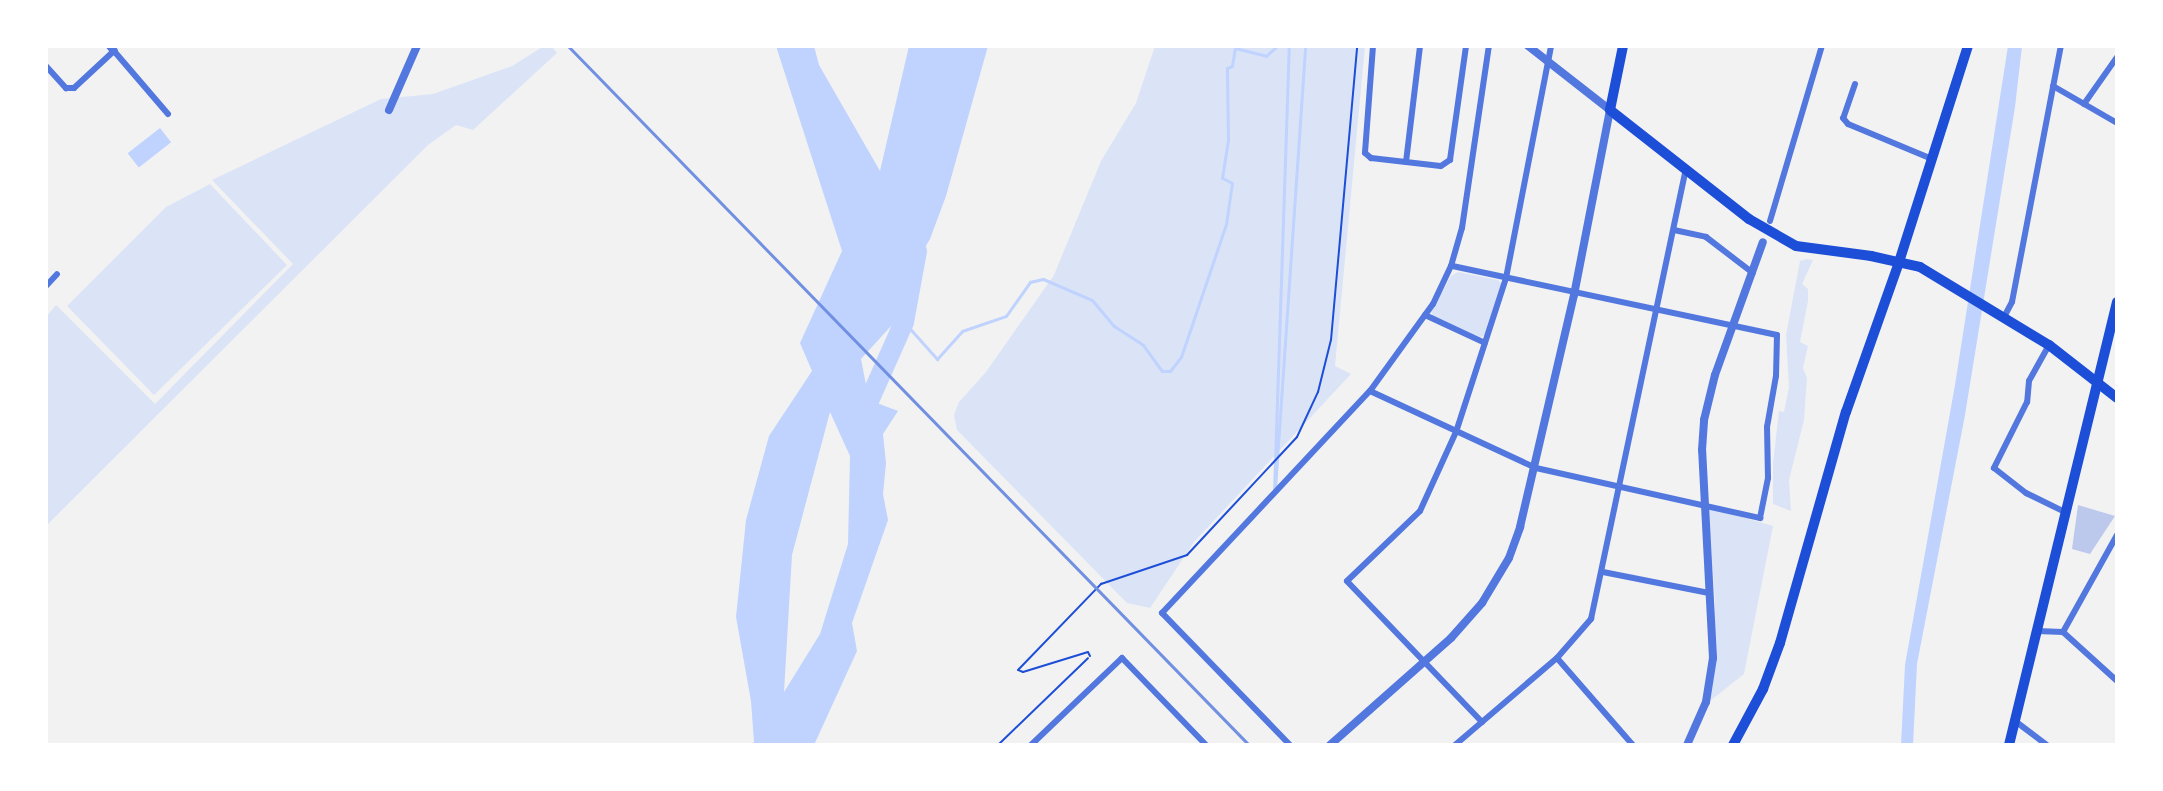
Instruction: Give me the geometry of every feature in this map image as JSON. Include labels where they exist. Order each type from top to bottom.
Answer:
[{"type":"main road","points":[[1623,46],[1610,110],[1777,237],[1818,251],[1920,267],[2049,345],[2117,398]]},
{"type":"main road","points":[[1733,745],[1763,689],[1780,643],[1846,412],[1899,262],[1968,46]]},
{"type":"main road","points":[[2009,745],[2117,302]]},
{"type":"street","points":[[389,110],[417,46]]},
{"type":"street","points":[[1373,46],[1365,153],[1371,158],[1441,166],[1450,160],[1466,46]]},
{"type":"street","points":[[1406,162],[1420,46]]},
{"type":"street","points":[[1290,745],[1162,613],[1370,391],[1425,315],[1451,266],[1465,214],[1489,46]]},
{"type":"street","points":[[1330,745],[1451,638],[1496,583],[1520,527],[1574,295],[1610,110],[1528,46]]},
{"type":"street","points":[[1482,722],[1347,581],[1420,511],[1456,432],[1506,278],[1551,46]]},
{"type":"street","points":[[1770,221],[1822,46]]},
{"type":"street","points":[[2004,317],[2012,302],[2061,46]]},
{"type":"street","points":[[46,66],[66,88],[74,88],[112,48],[168,114]]},
{"type":"street","points":[[2084,104],[2117,57]]},
{"type":"street","points":[[1855,84],[1843,118],[1848,124],[1932,159]]},
{"type":"street","points":[[2053,86],[2117,123]]},
{"type":"street","points":[[1455,745],[1557,658],[1591,619],[1686,170]]},
{"type":"street","points":[[1674,230],[1706,237],[1753,273]]},
{"type":"street","points":[[1687,745],[1706,702],[1711,677],[1704,420],[1715,375],[1763,242]]},
{"type":"street","points":[[1370,391],[1536,468],[1705,503],[1760,518],[1768,478],[1767,427],[1776,376],[1777,335],[1574,295],[1451,266]]},
{"type":"street","points":[[46,286],[57,274]]},
{"type":"street","points":[[1425,315],[1485,343]]},
{"type":"street","points":[[2049,345],[2029,381],[2027,402],[1994,468],[2026,493],[2065,512]]},
{"type":"street","points":[[2063,632],[2117,535]]},
{"type":"street","points":[[1603,572],[1709,593]]},
{"type":"street","points":[[2037,631],[2063,632],[2117,681]]},
{"type":"street","points":[[1031,745],[1122,658],[1206,745]]},
{"type":"street","points":[[1557,658],[1633,745]]},
{"type":"street","points":[[2015,721],[2047,745]]},
{"type":"path","points":[[998,745],[1089,657],[1088,652],[1023,672],[1018,670],[1101,584],[1187,555],[1297,437],[1318,392],[1331,340],[1357,46]]},
{"type":"shaded area","points":[[544,46],[551,46],[557,53],[473,130],[456,125],[428,145],[46,526],[46,317],[56,305],[155,404],[293,264],[212,180],[381,99],[433,94],[512,66]]},
{"type":"shaded area","points":[[1155,46],[1365,46],[1335,366],[1351,374],[1194,542],[1150,608],[1127,603],[957,430],[954,415],[959,402],[986,372],[1054,275],[1101,161],[1136,103]]},
{"type":"shaded area","points":[[210,184],[287,265],[154,395],[67,306],[166,207]]},
{"type":"shaded area","points":[[1813,260],[1802,284],[1808,289],[1808,301],[1800,342],[1808,346],[1803,368],[1807,378],[1804,420],[1789,480],[1791,511],[1773,504],[1773,463],[1779,411],[1784,412],[1789,387],[1786,335],[1800,261]]},
{"type":"shaded area","points":[[1458,272],[1498,280],[1502,284],[1486,335],[1480,337],[1433,317],[1431,311],[1451,276]]},
{"type":"shaded area","points":[[1708,507],[1773,526],[1744,674],[1710,701],[1715,603]]},
{"type":"water","points":[[776,46],[814,46],[819,65],[880,171],[909,46],[988,46],[946,196],[930,239],[915,264],[910,290],[892,325],[861,359],[869,400],[898,411],[883,434],[886,463],[883,494],[888,520],[852,623],[857,651],[814,745],[751,745],[754,742],[751,701],[736,617],[746,520],[769,436],[812,371],[800,343],[842,251]],"holes":[[[830,412],[850,456],[848,544],[820,634],[784,692],[792,555]]]},
{"type":"water","points":[[2008,46],[2022,46],[2015,107],[1965,415],[1917,664],[1913,745],[1901,745],[1905,665],[1955,385]]},
{"type":"water","points":[[160,128],[171,142],[139,167],[128,153]]},
{"type":"building","points":[[2078,505],[2115,516],[2090,554],[2072,549]]},
{"type":"waterway","points":[[904,322],[937,359],[962,331],[1006,316],[1030,282],[1043,279],[1092,300],[1114,326],[1143,345],[1162,371],[1170,371],[1181,357],[1226,224],[1232,183],[1222,178],[1228,141],[1227,68],[1232,66],[1235,48],[1266,56],[1277,46]]},
{"type":"waterway","points":[[1274,492],[1289,46]]},
{"type":"waterway","points":[[1275,489],[1305,46]]},
{"type":"waterway","points":[[869,427],[869,401],[904,322],[917,251]]},
{"type":"railway","points":[[568,46],[1249,745]]}]
